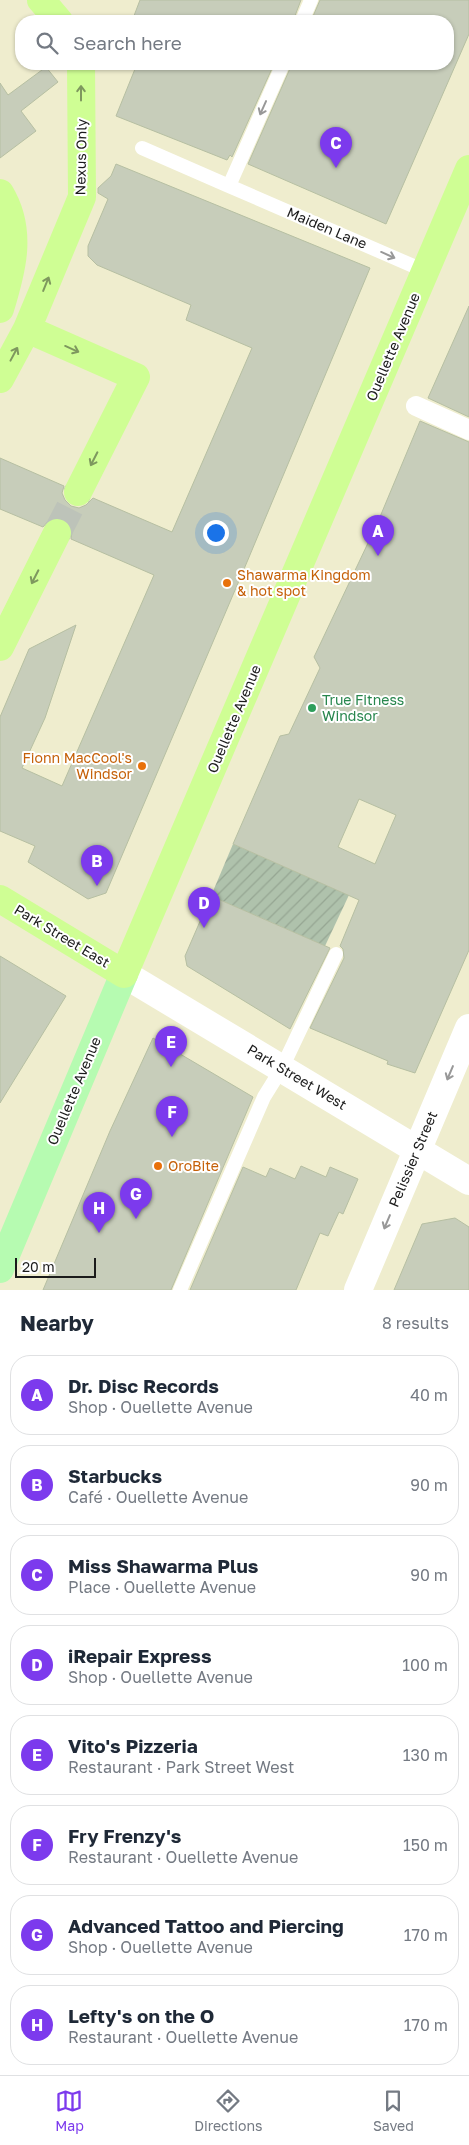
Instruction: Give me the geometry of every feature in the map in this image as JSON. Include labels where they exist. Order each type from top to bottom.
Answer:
[{"type":"main road","points":[[41,0],[53,15]]},
{"type":"main road","name":"Nexus Only","points":[[0,380],[27,329],[82,197],[81,70]]},
{"type":"main road","name":"Ouellette Avenue","points":[[0,1269],[124,974],[469,170]]},
{"type":"main road","points":[[0,193],[10,215],[7,242],[11,274],[1,303]]},
{"type":"main road","points":[[27,329],[136,377],[78,492]]},
{"type":"main road","points":[[0,647],[57,533]]},
{"type":"main road","name":"Park Street East","points":[[0,899],[124,974]]},
{"type":"street","points":[[416,406],[469,430]]},
{"type":"street","name":"Park Street West","points":[[124,974],[469,1181]]},
{"type":"street","name":"Pelissier Street","points":[[358,1290],[469,1028]]},
{"type":"lane","points":[[305,15],[311,0]]},
{"type":"lane","points":[[229,186],[280,70]]},
{"type":"lane","name":"Maiden Lane","points":[[142,148],[425,271]]},
{"type":"lane","points":[[180,1290],[264,1097],[282,1068],[336,954]]},
{"type":"shaded area","points":[[0,0],[469,0],[469,1290],[0,1290]]},
{"type":"shaded area","points":[[233,844],[349,895],[325,946],[211,896]]},
{"type":"building","points":[[140,0],[301,0],[295,15],[134,15]]},
{"type":"building","points":[[320,0],[469,0],[469,34],[454,68],[454,15],[314,15]]},
{"type":"building","points":[[42,70],[48,70],[58,82],[21,111],[36,131],[0,158],[0,83],[8,95]]},
{"type":"building","points":[[135,70],[271,70],[232,157],[230,155],[227,160],[116,116]]},
{"type":"building","points":[[289,70],[453,70],[386,224],[248,164]]},
{"type":"building","points":[[116,164],[370,268],[106,893],[88,899],[28,862],[35,846],[0,831],[0,717],[29,649],[76,625],[45,718],[22,768],[62,786],[154,575],[71,539],[70,525],[64,519],[57,517],[49,520],[43,527],[0,509],[0,458],[64,486],[62,493],[65,500],[71,506],[79,508],[86,505],[93,498],[172,532],[252,348],[186,320],[191,305],[97,265],[88,256],[88,246],[108,199],[98,193],[98,188],[111,176]]},
{"type":"building","points":[[469,306],[469,417],[428,398]]},
{"type":"building","points":[[420,421],[469,442],[469,950],[415,1073],[387,1064],[388,1061],[310,1028],[344,958],[343,949],[340,946],[359,900],[233,844],[280,736],[289,734],[320,668],[314,657],[377,524]],"holes":[[[359,799],[396,815],[375,864],[338,847]]]},
{"type":"building","points":[[211,896],[330,948],[290,1029],[187,966],[185,956]]},
{"type":"building","points":[[0,956],[66,996],[0,1103]]},
{"type":"building","points":[[153,1038],[253,1097],[171,1290],[43,1290],[110,1131]]},
{"type":"building","points":[[301,1166],[326,1177],[330,1167],[358,1179],[343,1214],[339,1212],[328,1236],[320,1233],[296,1290],[190,1290],[243,1167],[266,1177],[270,1168],[295,1179]]},
{"type":"building","points":[[455,1218],[469,1227],[469,1290],[394,1290],[422,1224]]},
{"type":"tunnel","points":[[57,533],[78,492]]},
{"type":"place","name":"Miss Shawarma Plus","points":[[336,168]]},
{"type":"place","name":"Dr. Disc Records","points":[[378,556]]},
{"type":"place","name":"Shawarma Kingdom & hot spot","points":[[227,583]]},
{"type":"place","name":"True Fitness Windsor","points":[[312,708]]},
{"type":"place","name":"Fionn MacCool's Windsor","points":[[142,766]]},
{"type":"place","name":"Starbucks","points":[[97,886]]},
{"type":"place","name":"iRepair Express","points":[[204,928]]},
{"type":"place","name":"Vito's Pizzeria","points":[[171,1067]]},
{"type":"place","name":"Fry Frenzy's","points":[[172,1137]]},
{"type":"place","name":"OroBite","points":[[158,1166]]},
{"type":"place","name":"Advanced Tattoo and Piercing","points":[[136,1219]]},
{"type":"place","name":"Lefty's on the O","points":[[99,1233]]}]
